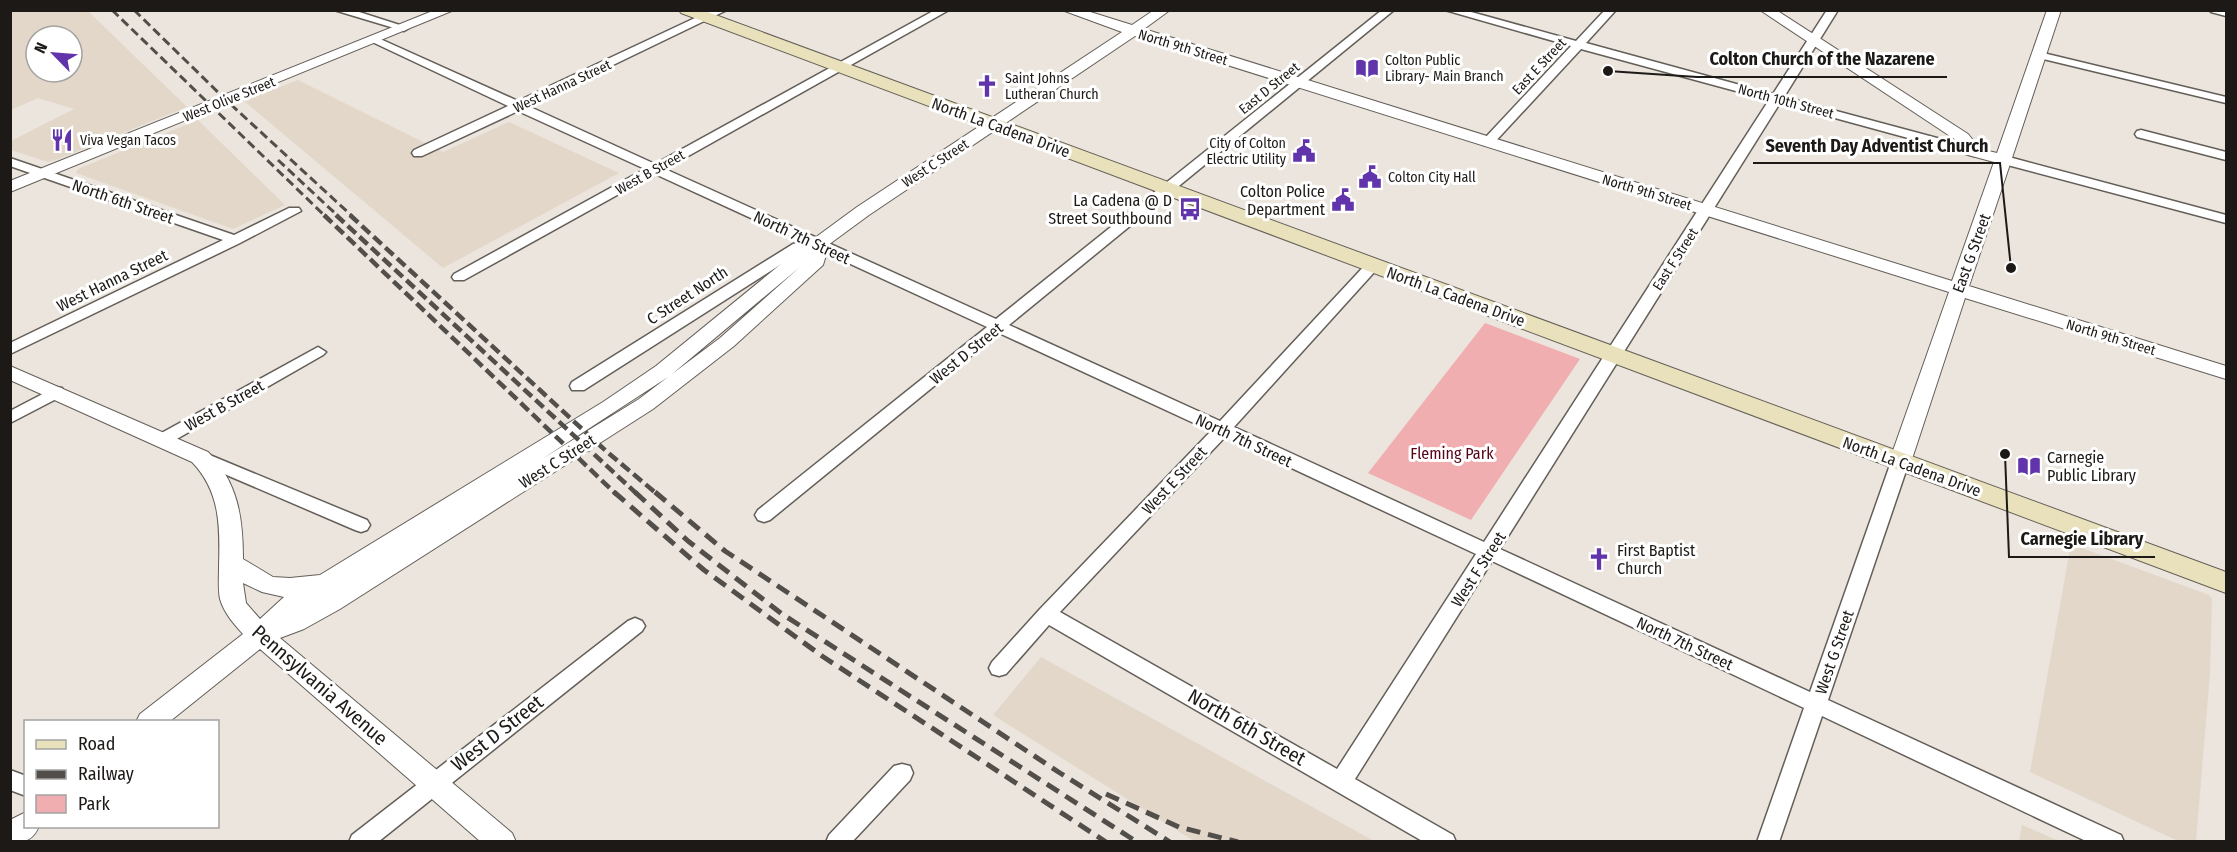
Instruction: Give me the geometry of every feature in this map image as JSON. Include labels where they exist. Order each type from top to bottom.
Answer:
[{"type":"main road","name":"North La Cadena Drive","points":[[686,10],[2226,583]]},
{"type":"street","points":[[339,10],[404,28]]},
{"type":"street","name":"West Olive Street","points":[[10,187],[448,10]]},
{"type":"street","name":"West Hanna Street","points":[[418,153],[722,10]]},
{"type":"street","name":"West B Street","points":[[459,277],[944,10]]},
{"type":"street","name":"North 9th Street","points":[[1068,10],[2226,373]]},
{"type":"street","name":"West C Street","points":[[152,720],[260,635],[290,605],[610,407],[663,371],[796,261],[880,199],[1164,10]]},
{"type":"street","name":"East D Street","points":[[1168,189],[1389,10]]},
{"type":"street","name":"North 10th Street","points":[[1450,10],[2226,219]]},
{"type":"street","name":"East E Street","points":[[1488,142],[1611,10]]},
{"type":"street","points":[[1766,10],[1962,137],[1974,152]]},
{"type":"street","name":"East F Street","points":[[1612,355],[1833,10]]},
{"type":"street","name":"East G Street","points":[[1900,462],[1958,289],[2005,160],[2054,10]]},
{"type":"street","points":[[2215,10],[2226,13]]},
{"type":"street","name":"North 7th Street","points":[[374,40],[999,326],[2113,842]]},
{"type":"street","points":[[2039,55],[2226,100]]},
{"type":"street","points":[[2141,134],[2226,156]]},
{"type":"street","name":"North 6th Street","points":[[10,162],[235,240]]},
{"type":"street","name":"West D Street","points":[[764,515],[1168,189]]},
{"type":"street","name":"West Hanna Street","points":[[10,349],[294,211]]},
{"type":"street","name":"West C Street","points":[[260,635],[295,622],[331,602],[646,405],[727,342],[817,261],[819,245]]},
{"type":"street","name":"C Street North","points":[[578,386],[798,246],[819,245]]},
{"type":"street","name":"West E Street","points":[[999,668],[1373,265]]},
{"type":"street","name":"West B Street","points":[[162,440],[318,352]]},
{"type":"street","name":"West F Street","points":[[1341,782],[1612,355]]},
{"type":"street","name":"Pennsylvania Avenue","points":[[10,372],[200,457],[361,525]]},
{"type":"street","points":[[10,418],[56,392]]},
{"type":"street","name":"Pennsylvania Avenue","points":[[200,457],[212,467],[220,480],[228,504],[232,531],[232,598],[240,615],[260,635],[502,842]]},
{"type":"street","name":"West G Street","points":[[1768,842],[1900,462]]},
{"type":"street","points":[[231,563],[268,586],[292,589],[331,580]]},
{"type":"street","name":"North 6th Street","points":[[1047,614],[1445,842]]},
{"type":"street","name":"West D Street","points":[[360,842],[433,782],[635,626]]},
{"type":"street","points":[[837,842],[902,773]]},
{"type":"street","points":[[10,779],[24,786]]},
{"type":"street","points":[[10,837],[24,826]]},
{"type":"shaded area","points":[[10,11],[88,11],[187,107],[48,162],[11,150],[11,141],[74,109],[38,98],[11,110]]},
{"type":"shaded area","points":[[298,80],[443,152],[509,122],[619,173],[443,268],[244,101]]},
{"type":"shaded area","points":[[198,120],[285,205],[233,229],[76,173],[78,169]]},
{"type":"shaded area","points":[[2071,544],[2209,595],[2212,599],[2210,673],[2196,841],[2178,841],[2030,772]]},
{"type":"shaded area","points":[[1041,657],[1374,841],[1194,841],[993,715]]},
{"type":"shaded area","points":[[2022,825],[2059,841],[2019,841]]},
{"type":"green space","name":"Fleming Park","points":[[1485,323],[1580,359],[1471,520],[1368,473]]},
{"type":"railway","points":[[112,10],[325,216]]},
{"type":"railway","points":[[134,10],[226,100],[352,216]]},
{"type":"railway","points":[[278,160],[338,216]]},
{"type":"railway","points":[[324,215],[616,494]]},
{"type":"railway","points":[[336,215],[637,494]]},
{"type":"railway","points":[[350,215],[606,451],[657,494]]},
{"type":"railway","points":[[614,492],[704,570],[822,656],[1106,842]]},
{"type":"railway","points":[[635,492],[688,541],[782,614],[1137,842]]},
{"type":"railway","points":[[655,492],[725,551],[1060,773],[1170,842]]},
{"type":"railway","points":[[1106,794],[1179,827],[1238,842]]},
{"type":"place","name":"Colton Public Library- Main Branch","points":[[1367,68]]},
{"type":"place","name":"Colton Church of the Nazarene","points":[[1608,71]]},
{"type":"place","name":"Saint Johns Lutheran Church","points":[[987,86]]},
{"type":"place","name":"Viva Vegan Tacos","points":[[62,140]]},
{"type":"place","name":"City of Colton Electric Utility","points":[[1304,151]]},
{"type":"place","name":"Colton City Hall","points":[[1370,177]]},
{"type":"place","name":"Colton Police Department","points":[[1343,200]]},
{"type":"place","name":"La Cadena @ D Street Southbound","points":[[1190,209]]},
{"type":"place","name":"Seventh Day Adventist Church","points":[[2011,268]]},
{"type":"place","name":"Carnegie Library","points":[[2005,454]]},
{"type":"place","name":"Carnegie Public Library","points":[[2029,466]]},
{"type":"place","name":"First Baptist Church","points":[[1599,559]]}]
